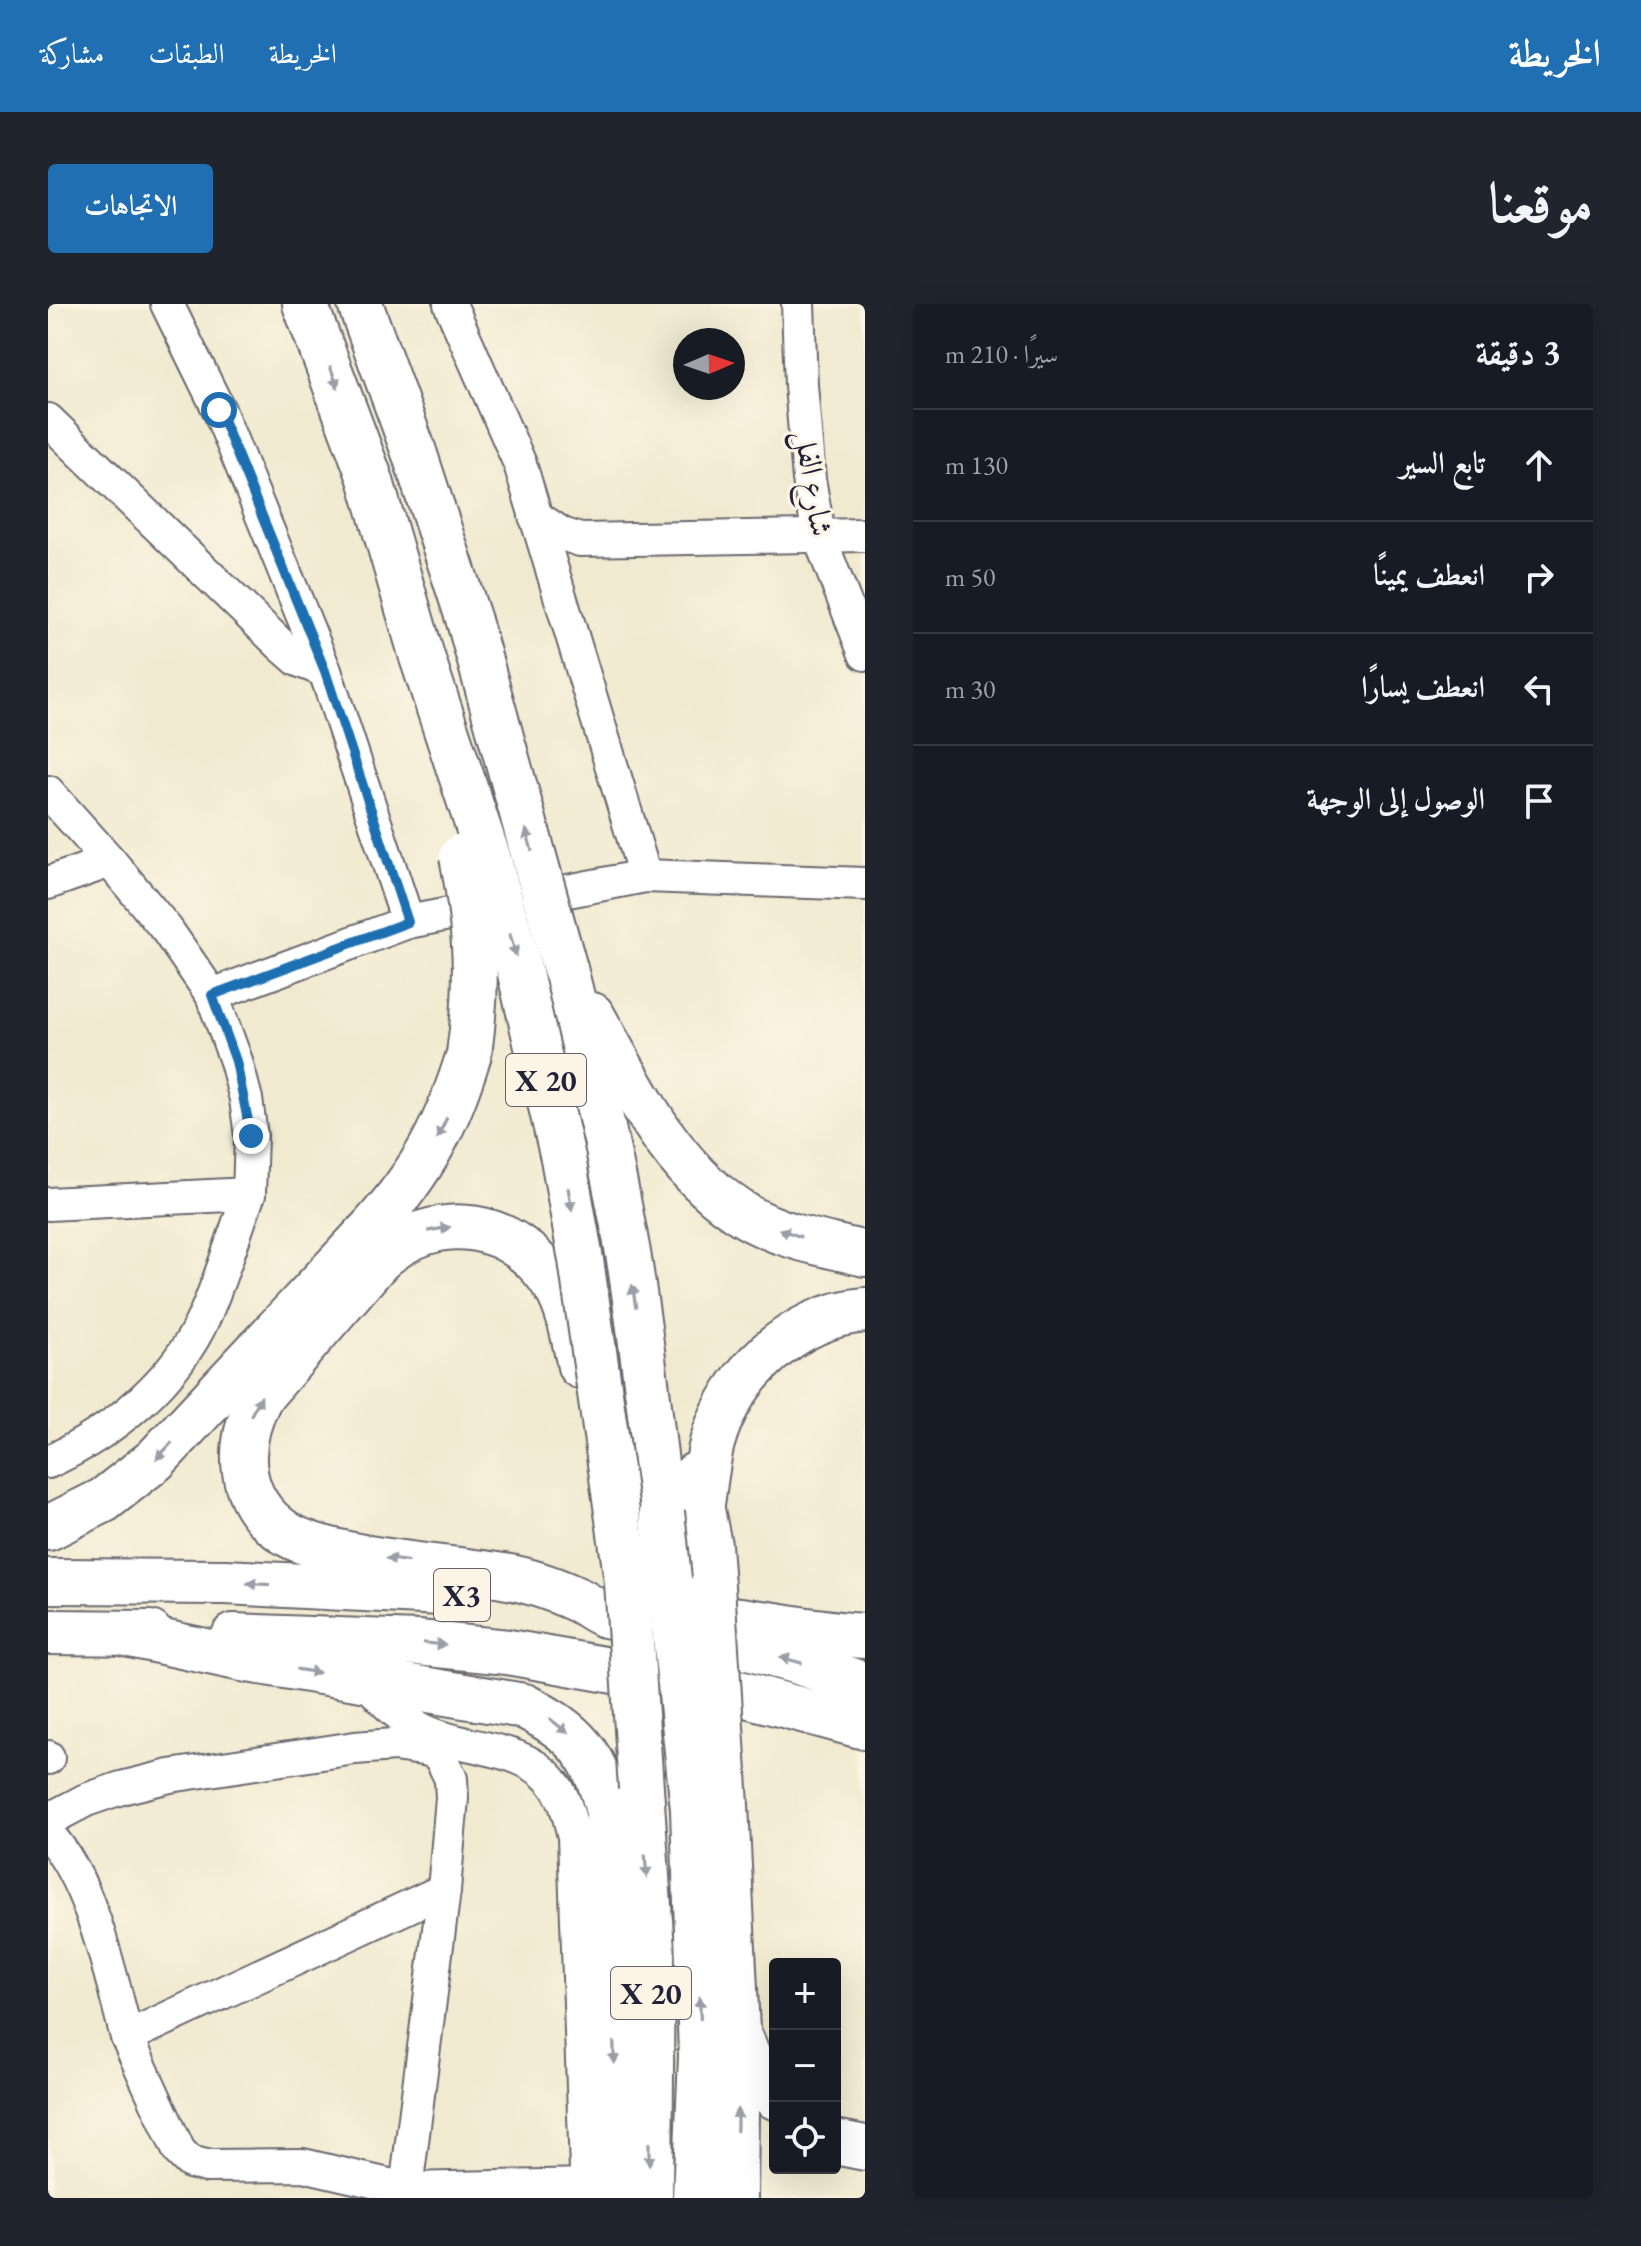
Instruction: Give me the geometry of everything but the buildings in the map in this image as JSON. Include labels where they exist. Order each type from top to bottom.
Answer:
[{"type":"highway","name":"X 20","points":[[305,304],[370,478],[422,657],[488,857],[541,1057],[581,1260],[627,1582],[652,1950],[650,2198]]},
{"type":"highway","name":"X 20","points":[[360,304],[414,452],[469,621],[565,969],[609,1158],[642,1349],[682,1508],[709,1807],[695,2198]]},
{"type":"highway","points":[[48,1528],[104,1500],[155,1460],[406,1190],[432,1148],[454,1102],[469,1054],[476,981],[472,905],[422,657]]},
{"type":"highway","points":[[565,969],[655,1126],[681,1162],[713,1193],[750,1218],[791,1235],[865,1254]]},
{"type":"highway","points":[[617,1515],[567,1312],[559,1292],[534,1258],[499,1235],[478,1228],[456,1226],[434,1229],[394,1246],[260,1397],[248,1420],[242,1444],[244,1470],[252,1495],[266,1516],[285,1533],[346,1552],[532,1581],[582,1601],[606,1615],[721,1618],[804,1631],[865,1636]]},
{"type":"highway","points":[[735,2198],[737,2030],[709,1807],[712,1586],[682,1508],[722,1416],[736,1390],[755,1366],[776,1346],[802,1330],[829,1318],[865,1310]]},
{"type":"highway","name":"X3","points":[[48,1581],[225,1582],[421,1591],[513,1601],[606,1615],[702,1636],[798,1662],[865,1685]]},
{"type":"highway","name":"X3","points":[[48,1632],[418,1643],[508,1652],[743,1694],[865,1727]]},
{"type":"highway","points":[[121,1633],[242,1659],[524,1706],[555,1722],[582,1746],[600,1776],[608,1812],[610,1846],[615,2108],[596,2194]]},
{"type":"highway","points":[[743,1694],[794,1724],[865,1758]]},
{"type":"highway","points":[[737,2030],[753,2067],[769,2089]]},
{"type":"highway","points":[[841,2143],[865,2148]]},
{"type":"street","points":[[167,304],[219,410],[325,671],[408,922]]},
{"type":"street","points":[[450,304],[520,464],[645,876]]},
{"type":"street","name":"شارع الفل","points":[[798,304],[809,479],[819,536],[865,654]]},
{"type":"street","points":[[48,420],[282,646],[298,660],[325,671]]},
{"type":"street","points":[[535,516],[562,534],[580,540],[865,535]]},
{"type":"street","points":[[48,792],[167,930],[212,995],[236,1061],[251,1136],[249,1194],[204,1316],[183,1352],[128,1413],[97,1436],[48,1462]]},
{"type":"street","points":[[48,883],[110,861]]},
{"type":"street","points":[[212,995],[408,922],[645,876],[865,884]]},
{"type":"street","points":[[48,1204],[249,1194]]},
{"type":"street","points":[[48,1820],[86,1800],[170,1776],[394,1745],[429,1750],[440,1756],[451,1779],[452,1798],[444,1890],[406,2189]]},
{"type":"street","points":[[48,1834],[79,1883],[104,1952],[127,2037],[179,2151],[190,2162],[206,2166],[303,2165],[406,2189],[596,2194]]},
{"type":"street","points":[[127,2037],[444,1890]]},
{"type":"route","points":[[219,410],[325,671],[408,922],[212,995],[236,1061],[251,1136]]}]
